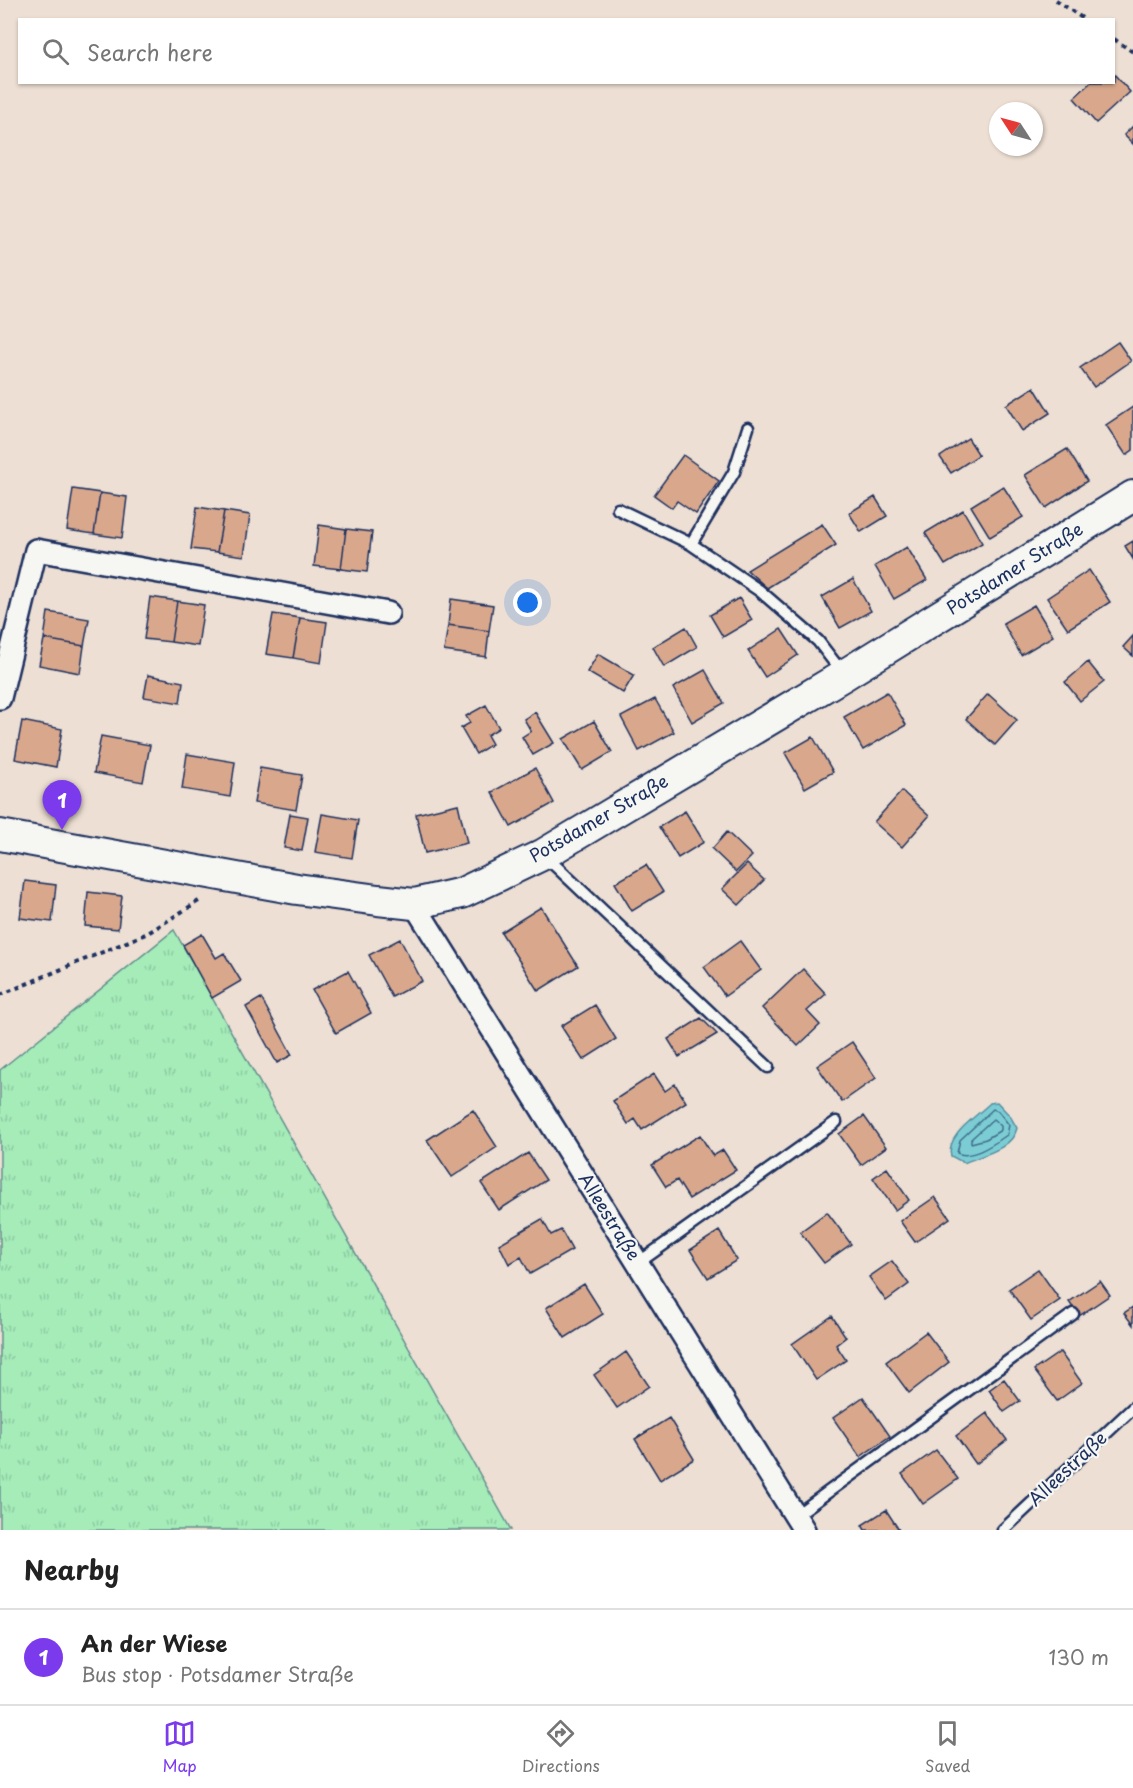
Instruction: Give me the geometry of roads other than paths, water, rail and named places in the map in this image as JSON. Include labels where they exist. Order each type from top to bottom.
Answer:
[{"type":"main road","name":"Potsdamer Straße","points":[[0,835],[308,890],[414,904],[462,893],[544,854],[844,675],[1133,496]]},
{"type":"street","points":[[0,698],[36,550],[388,613]]},
{"type":"street","name":"Alleestraße","points":[[414,904],[800,1523]]},
{"type":"lane","points":[[691,544],[734,472],[748,428]]},
{"type":"lane","points":[[618,509],[691,544],[790,615],[818,641],[844,675]]},
{"type":"lane","points":[[544,854],[768,1067]]},
{"type":"lane","points":[[638,1263],[836,1122]]},
{"type":"lane","points":[[800,1523],[1073,1314]]},
{"type":"lane","name":"Alleestraße","points":[[1003,1530],[1133,1408]]},
{"type":"water","points":[[997,1102],[1017,1128],[1009,1142],[995,1151],[964,1163],[951,1156],[950,1149],[957,1134],[990,1103]]},
{"type":"place","name":"An der Wiese","points":[[62,830]]}]
